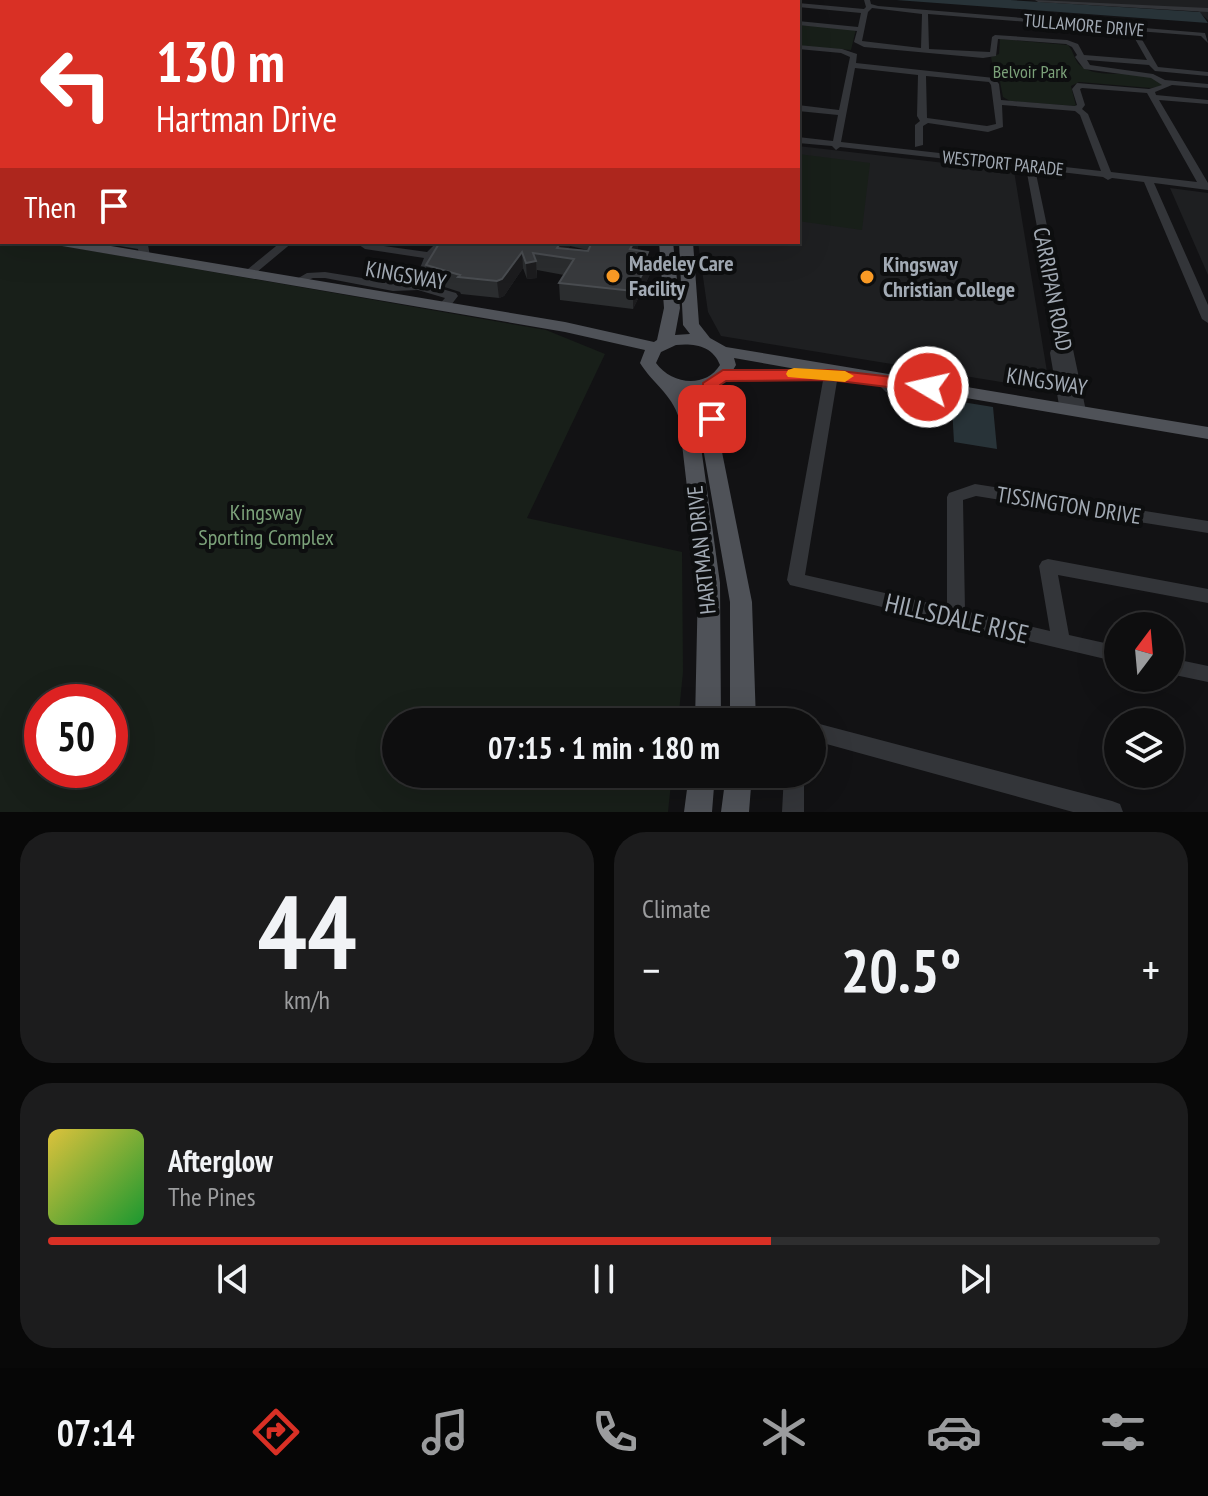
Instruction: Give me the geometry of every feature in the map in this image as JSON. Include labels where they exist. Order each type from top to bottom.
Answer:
[{"type":"main road","name":"KINGSWAY","points":[[74,244],[538,322],[657,351]]},
{"type":"main road","points":[[666,244],[672,308],[657,351],[655,374],[669,383],[691,386],[717,379],[728,365],[721,351],[704,341],[691,325],[686,244]]},
{"type":"main road","points":[[657,351],[682,339],[704,341]]},
{"type":"main road","name":"KINGSWAY","points":[[721,351],[1207,433]]},
{"type":"main road","name":"KINGSWAY","points":[[717,379],[831,375],[880,379]]},
{"type":"main road","name":"HARTMAN DRIVE","points":[[717,379],[711,442],[741,602],[743,708]]},
{"type":"main road","name":"HARTMAN DRIVE","points":[[669,383],[683,402],[688,418],[709,583],[708,708]]},
{"type":"main road","points":[[698,812],[701,788]]},
{"type":"main road","points":[[735,812],[738,788]]},
{"type":"street","points":[[1038,0],[1208,10]]},
{"type":"street","points":[[1169,0],[1186,10]]},
{"type":"street","name":"TULLAMORE DRIVE","points":[[800,5],[867,6],[1206,36]]},
{"type":"street","points":[[867,6],[858,42],[861,45],[990,55],[994,52],[992,38],[1067,42],[1075,46],[1083,65],[1092,69],[1153,69],[1208,74]]},
{"type":"street","points":[[925,11],[925,51]]},
{"type":"street","points":[[989,17],[992,33],[998,37]]},
{"type":"street","points":[[800,23],[861,29]]},
{"type":"street","points":[[1066,23],[1072,40],[1067,42]]},
{"type":"street","points":[[1133,29],[1153,69],[1168,84]]},
{"type":"street","points":[[800,47],[847,51],[854,56],[837,146]]},
{"type":"street","points":[[956,54],[957,75]]},
{"type":"street","points":[[852,65],[991,80],[1001,123],[996,128],[926,121],[919,125],[918,145]]},
{"type":"street","points":[[922,73],[921,116],[926,121]]},
{"type":"street","points":[[1153,94],[1168,84],[1208,87]]},
{"type":"street","points":[[1077,109],[1081,105],[1076,89],[1080,85],[1208,102]]},
{"type":"street","points":[[1153,94],[1206,187]]},
{"type":"street","points":[[998,102],[1077,109],[1084,114],[1108,176]]},
{"type":"street","points":[[800,108],[842,113]]},
{"type":"street","name":"WESTPORT PARADE","points":[[800,141],[1206,187]]},
{"type":"street","name":"CARRIPAN ROAD","points":[[1026,167],[1072,410]]},
{"type":"street","points":[[1153,181],[1208,297]]},
{"type":"street","points":[[1153,181],[1208,319]]},
{"type":"street","name":"KINGSWAY","points":[[126,244],[144,247],[144,256]]},
{"type":"street","points":[[362,244],[430,256]]},
{"type":"street","points":[[419,286],[430,256],[441,244]]},
{"type":"street","points":[[252,274],[284,246]]},
{"type":"street","points":[[307,282],[318,274],[393,287],[419,286],[452,296],[444,306]]},
{"type":"street","name":"HILLSDALE RISE","points":[[831,375],[796,580],[1104,651]]},
{"type":"street","name":"TISSINGTON DRIVE","points":[[956,619],[955,497],[975,490],[1208,527]]},
{"type":"street","points":[[1061,642],[1048,566],[1208,596]]},
{"type":"street","points":[[1184,669],[1208,674]]},
{"type":"street","points":[[826,735],[1112,812]]},
{"type":"street","points":[[793,812],[794,788]]},
{"type":"shaded area","points":[[896,0],[1010,0],[1200,12],[1208,23]]},
{"type":"shaded area","points":[[1026,0],[1208,0],[1208,20],[1198,11]]},
{"type":"shaded area","name":"Kingsway Christian College","points":[[800,146],[1014,171],[1050,390],[721,336],[708,312],[698,244],[800,244]]},
{"type":"shaded area","points":[[1170,188],[1208,193],[1208,275]]},
{"type":"shaded area","points":[[962,402],[993,407],[997,449],[954,442],[952,407]]},
{"type":"green space","points":[[800,25],[856,29],[851,50],[800,46]]},
{"type":"green space","name":"Belvoir Park","points":[[1000,39],[1068,45],[1079,64],[1090,71],[1146,76],[1163,86],[1151,88],[1079,82],[1071,86],[1076,106],[1010,101],[1003,97],[1000,82],[992,78],[995,77],[991,57],[999,54]]},
{"type":"green space","points":[[800,154],[870,163],[862,230],[800,221]]},
{"type":"green space","name":"Kingsway Sporting Complex","points":[[0,244],[52,244],[546,330],[605,354],[527,518],[682,552],[683,672],[679,708],[382,708],[382,788],[671,788],[668,812],[0,812]]},
{"type":"building","points":[[439,244],[560,244],[557,248],[588,251],[591,244],[633,244],[630,249],[648,252],[646,257],[651,258],[633,291],[559,283],[574,259],[533,253],[536,261],[526,263],[522,252],[502,279],[497,281],[458,277],[460,275],[426,265]]},
{"type":"slow traffic","points":[[794,374],[845,376]]},
{"type":"place","name":"Madeley Care Facility","points":[[613,276]]},
{"type":"place","name":"Kingsway Christian College","points":[[867,277]]},
{"type":"route","points":[[712,419],[711,383],[723,376],[831,375],[928,387]]}]
